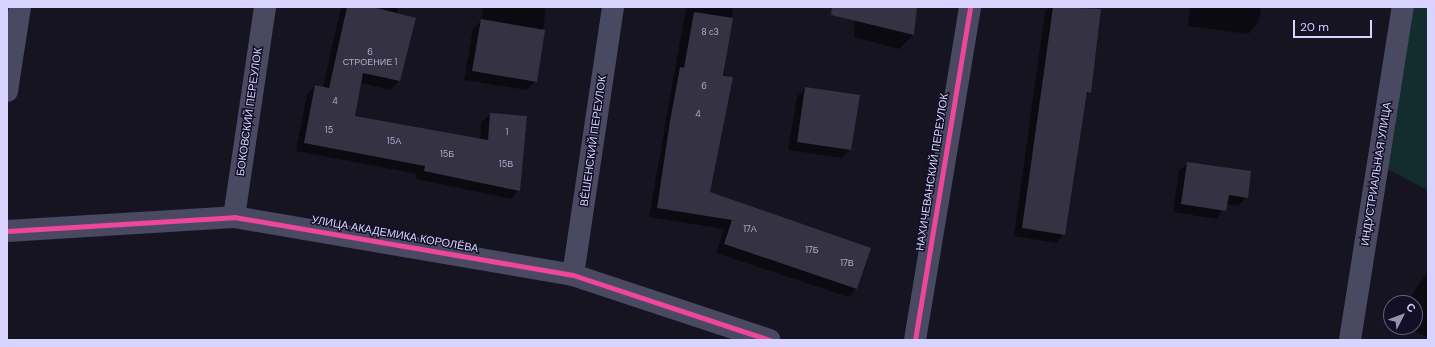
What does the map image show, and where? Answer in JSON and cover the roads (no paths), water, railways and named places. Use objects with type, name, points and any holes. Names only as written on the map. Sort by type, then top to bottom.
[{"type":"street","points":[[7,91],[20,7]]},
{"type":"street","name":"БОКОВСКИЙ ПЕРЕУЛОК","points":[[234,217],[265,7]]},
{"type":"street","name":"ВЁШЕНСКИЙ ПЕРЕУЛОК","points":[[573,275],[613,7]]},
{"type":"street","name":"НАХИЧЕВАНСКИЙ ПЕРЕУЛОК","points":[[915,340],[970,7]]},
{"type":"street","name":"ИНДУСТРИАЛЬНАЯ УЛИЦА","points":[[1350,340],[1403,7]]},
{"type":"street","name":"УЛИЦА АКАДЕМИКА КОРОЛЁВА","points":[[7,231],[234,217],[573,275],[770,340]]}]
